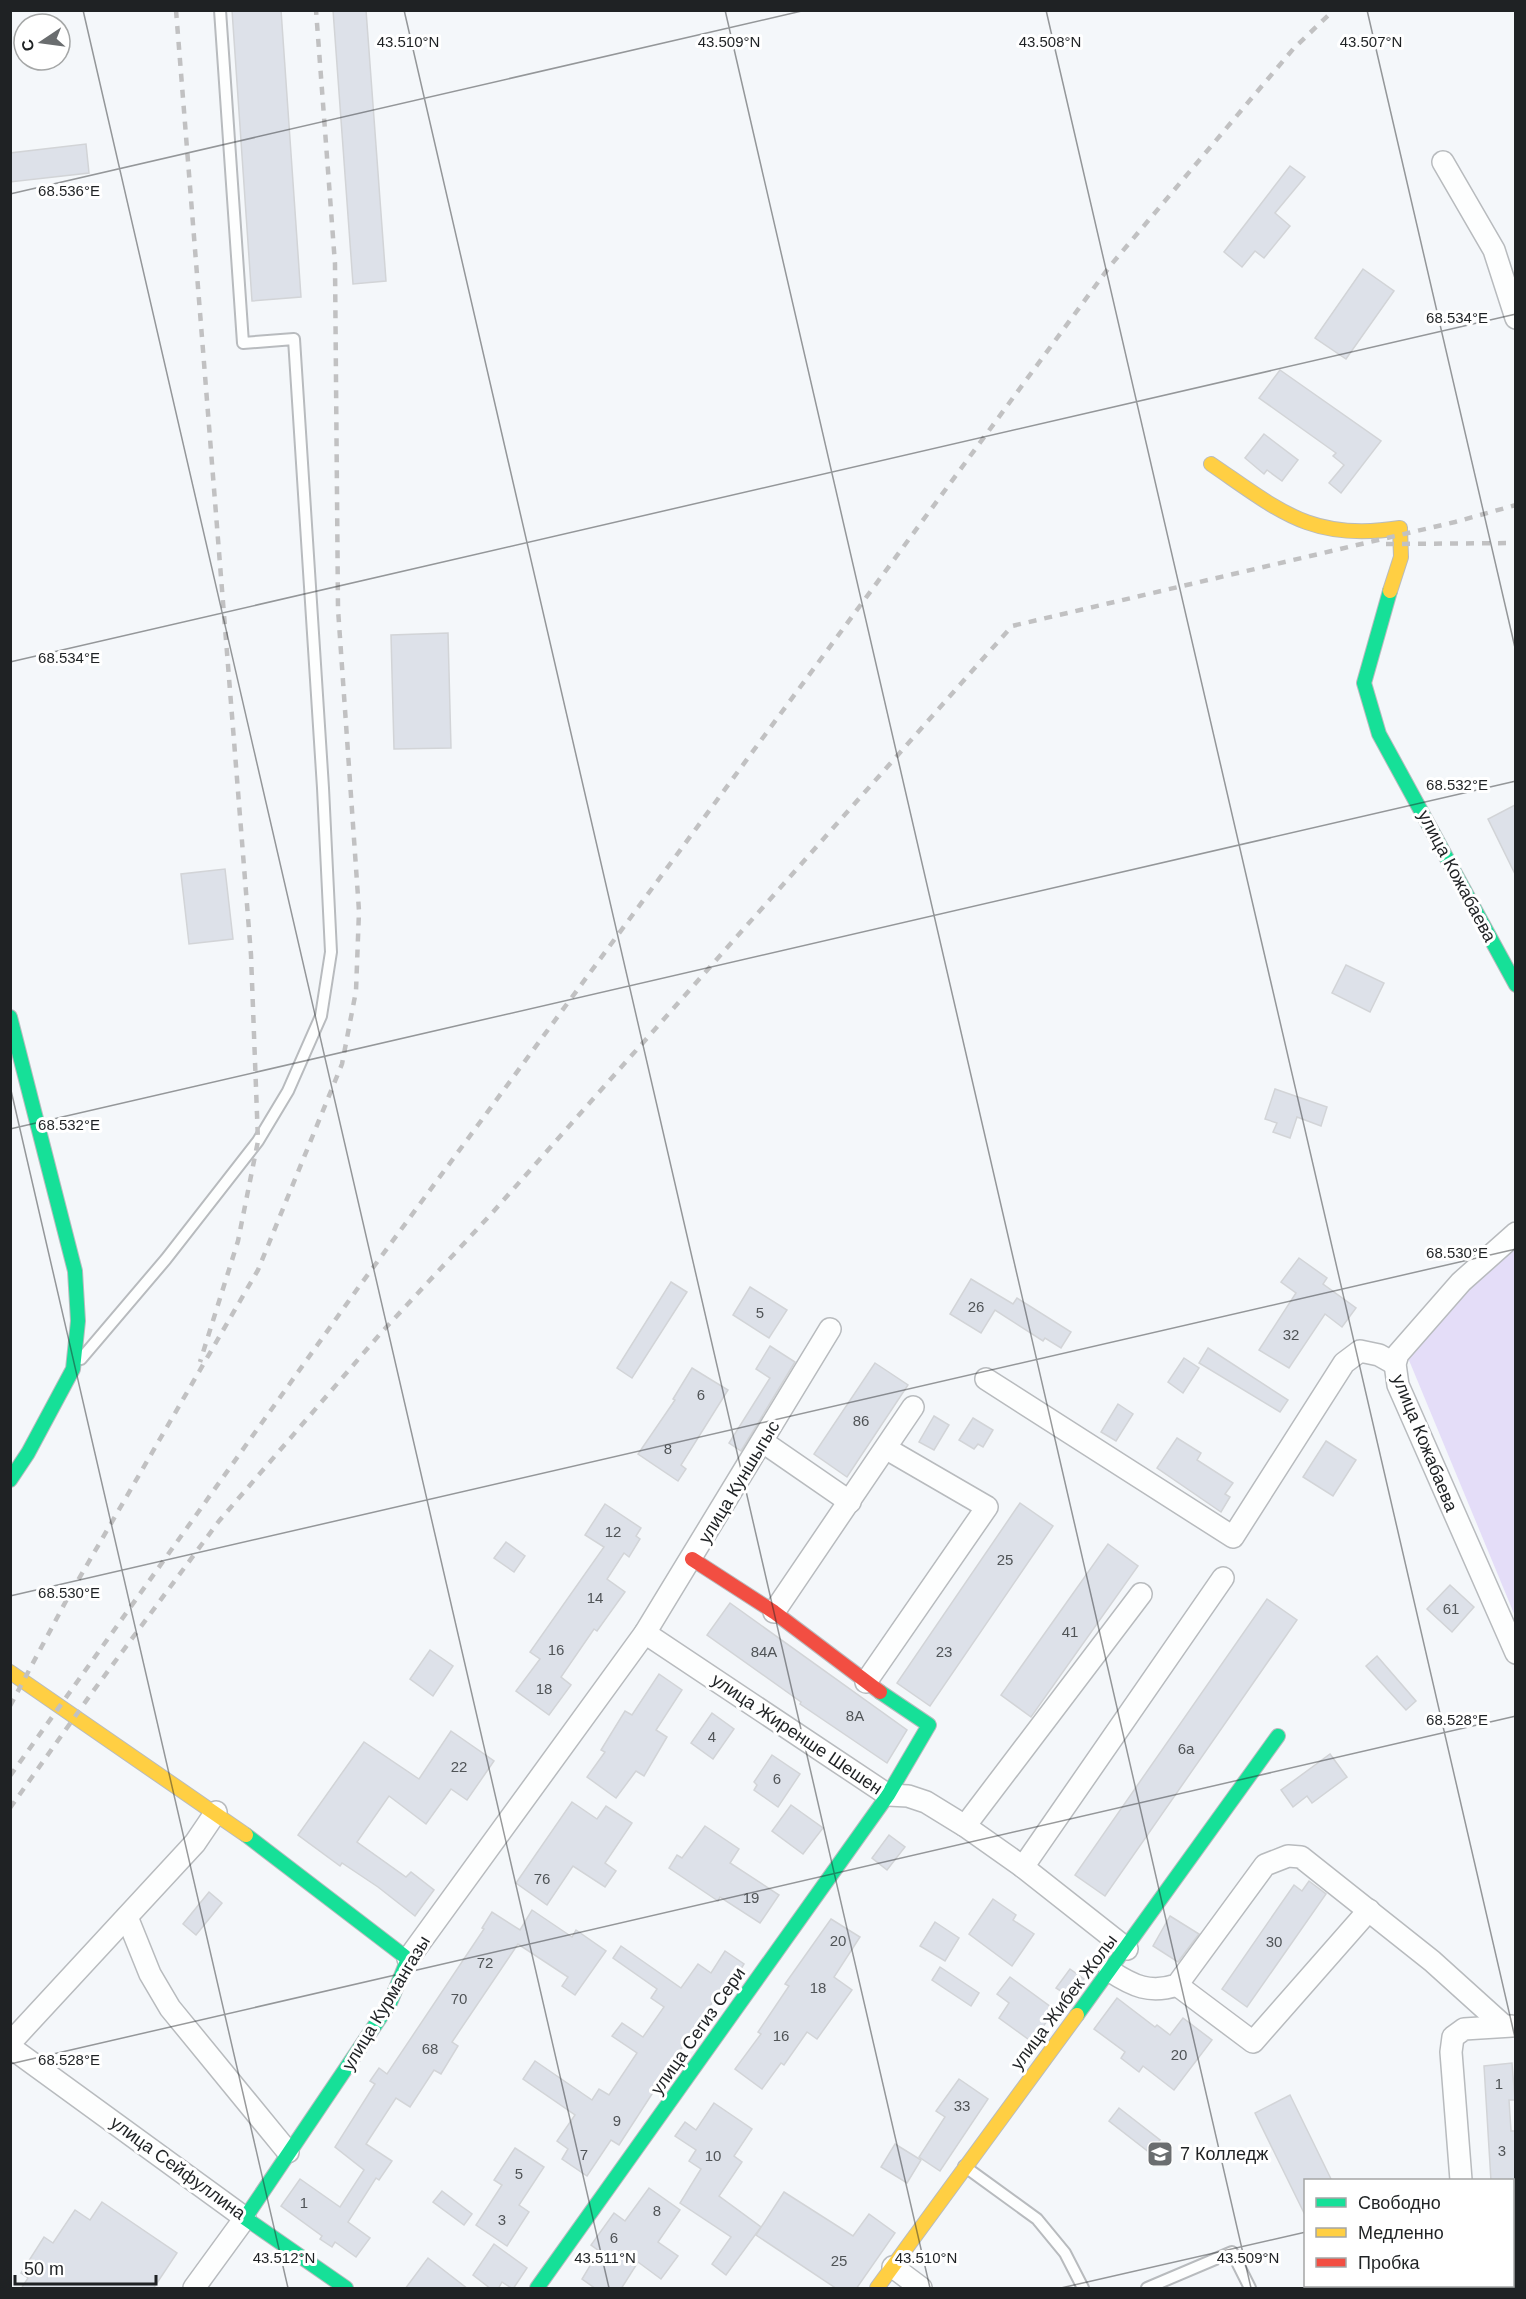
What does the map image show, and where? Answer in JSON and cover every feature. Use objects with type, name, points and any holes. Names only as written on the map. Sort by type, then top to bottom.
[{"type":"street","points":[[1443,162],[1494,250],[1515,318]]},
{"type":"street","name":"улица Кожабаева","points":[[1211,464],[1305,524],[1341,534],[1376,533],[1400,528],[1401,557],[1381,616],[1364,683],[1369,707],[1379,734],[1515,985]]},
{"type":"street","points":[[10,1017],[75,1271],[78,1321],[72,1369],[28,1453],[10,1480]]},
{"type":"street","name":"улица Кожабаева","points":[[1515,1233],[1454,1290],[1410,1338],[1398,1354],[1395,1364],[1398,1385],[1515,1653]]},
{"type":"street","name":"улица Куншыгыс","points":[[645,1633],[830,1329]]},
{"type":"street","points":[[986,1379],[1233,1537],[1350,1356],[1360,1351],[1379,1355],[1395,1364]]},
{"type":"street","points":[[774,1612],[887,1449],[913,1407]]},
{"type":"street","points":[[763,1442],[850,1502]]},
{"type":"street","points":[[692,1559],[774,1612],[866,1682],[987,1507],[887,1449]]},
{"type":"street","points":[[1023,1867],[1223,1578]]},
{"type":"street","points":[[965,1826],[1141,1594]]},
{"type":"street","name":"улица Жиренше Шешен","points":[[645,1633],[888,1795],[908,1796],[926,1802],[965,1826],[1023,1867],[1127,1949]]},
{"type":"street","name":"улица Курмангазы","points":[[194,2289],[245,2218],[390,2003],[408,1959],[645,1633]]},
{"type":"street","points":[[10,1672],[216,1812],[408,1959]]},
{"type":"street","name":"улица Сегиз Сери","points":[[537,2289],[888,1795],[929,1725],[866,1682]]},
{"type":"street","name":"улица Жибек Жолы","points":[[877,2289],[964,2166],[1127,1949],[1278,1736]]},
{"type":"street","points":[[10,2045],[195,1843],[216,1812]]},
{"type":"street","points":[[1110,1971],[1132,1986],[1165,1989],[1177,1985],[1265,1865],[1278,1858],[1301,1857],[1510,2026]]},
{"type":"street","points":[[1177,1985],[1253,2042],[1369,1910]]},
{"type":"street","points":[[127,1917],[150,1974],[170,2008],[288,2152]]},
{"type":"street","points":[[1461,2179],[1451,2052],[1453,2037],[1464,2028],[1510,2026]]},
{"type":"street","name":"улица Сейфуллина","points":[[10,2045],[245,2218],[346,2289]]},
{"type":"street","points":[[893,2267],[921,2289]]},
{"type":"lane","points":[[72,1369],[166,1259],[258,1141],[305,1058],[321,1016],[331,952],[294,339],[243,343],[220,10]]},
{"type":"lane","points":[[964,2166],[1037,2219],[1065,2253],[1083,2289]]},
{"type":"lane","points":[[1147,2289],[1232,2252],[1250,2289]]},
{"type":"shaded area","points":[[1515,1240],[1515,1616],[1406,1353]]},
{"type":"building","points":[[232,10],[281,10],[301,297],[252,301]]},
{"type":"building","points":[[333,10],[366,10],[386,281],[353,284]]},
{"type":"building","points":[[86,144],[89,173],[10,182],[10,153]]},
{"type":"building","points":[[1290,166],[1305,177],[1275,213],[1290,226],[1264,258],[1255,251],[1242,267],[1224,252]]},
{"type":"building","points":[[1363,269],[1394,291],[1346,359],[1315,338]]},
{"type":"building","points":[[1280,370],[1381,441],[1341,493],[1329,483],[1344,465],[1333,456],[1336,453],[1259,398]]},
{"type":"building","points":[[1264,434],[1298,460],[1282,481],[1267,470],[1264,474],[1245,458]]},
{"type":"building","points":[[448,633],[451,748],[394,749],[391,635]]},
{"type":"building","points":[[1515,805],[1515,874],[1488,819]]},
{"type":"building","points":[[225,869],[233,939],[189,944],[181,874]]},
{"type":"building","points":[[1346,965],[1384,983],[1370,1012],[1332,993]]},
{"type":"building","points":[[1275,1089],[1327,1107],[1321,1126],[1297,1117],[1290,1138],[1273,1132],[1277,1123],[1265,1119]]},
{"type":"building","points":[[1299,1258],[1327,1278],[1323,1284],[1356,1308],[1342,1327],[1325,1314],[1289,1368],[1259,1350],[1296,1293],[1281,1282]]},
{"type":"building","points":[[971,1279],[1013,1304],[1017,1298],[1071,1332],[1061,1348],[1045,1338],[1043,1341],[995,1310],[981,1333],[950,1314]]},
{"type":"building","points":[[671,1282],[687,1292],[632,1378],[617,1368]]},
{"type":"building","points":[[750,1287],[787,1310],[769,1338],[733,1315]]},
{"type":"building","points":[[770,1346],[795,1362],[741,1451],[729,1443],[770,1378],[756,1369]]},
{"type":"building","points":[[1208,1348],[1288,1400],[1280,1412],[1199,1363]]},
{"type":"building","points":[[1184,1358],[1199,1368],[1183,1393],[1168,1382]]},
{"type":"building","points":[[875,1363],[908,1385],[847,1477],[814,1454]]},
{"type":"building","points":[[692,1368],[728,1390],[681,1465],[686,1469],[678,1481],[638,1454],[675,1400],[673,1399]]},
{"type":"building","points":[[1118,1404],[1133,1414],[1116,1441],[1101,1432]]},
{"type":"building","points":[[934,1416],[949,1425],[934,1450],[919,1442]]},
{"type":"building","points":[[973,1418],[993,1430],[983,1447],[978,1444],[974,1449],[959,1440]]},
{"type":"building","points":[[1177,1438],[1201,1453],[1197,1460],[1233,1483],[1225,1494],[1230,1497],[1221,1512],[1157,1468]]},
{"type":"building","points":[[1326,1441],[1356,1460],[1333,1496],[1303,1477]]},
{"type":"building","points":[[1020,1503],[1053,1526],[930,1706],[897,1683]]},
{"type":"building","points":[[605,1504],[641,1528],[636,1536],[640,1539],[629,1557],[624,1553],[607,1579],[625,1592],[597,1631],[594,1629],[561,1677],[571,1685],[549,1715],[516,1691],[540,1659],[530,1652],[604,1547],[585,1535]]},
{"type":"building","points":[[506,1542],[525,1556],[514,1572],[494,1558]]},
{"type":"building","points":[[1108,1544],[1138,1566],[1031,1717],[1001,1695]]},
{"type":"building","points":[[1450,1585],[1474,1607],[1452,1632],[1427,1609]]},
{"type":"building","points":[[1267,1599],[1297,1620],[1105,1896],[1075,1875]]},
{"type":"building","points":[[730,1603],[907,1730],[887,1763],[800,1704],[801,1702],[707,1635]]},
{"type":"building","points":[[430,1650],[453,1666],[433,1696],[410,1679]]},
{"type":"building","points":[[1377,1656],[1416,1701],[1406,1710],[1366,1666]]},
{"type":"building","points":[[659,1674],[682,1690],[656,1730],[667,1737],[644,1776],[636,1771],[616,1798],[587,1777],[605,1752],[601,1750],[625,1711],[632,1715]]},
{"type":"building","points":[[712,1713],[734,1729],[713,1759],[691,1743]]},
{"type":"building","points":[[451,1731],[494,1761],[467,1800],[451,1789],[426,1824],[389,1796],[357,1842],[406,1877],[411,1872],[434,1890],[415,1916],[378,1887],[342,1863],[340,1866],[298,1835],[364,1742],[419,1779]]},
{"type":"building","points":[[1330,1754],[1347,1777],[1312,1803],[1307,1796],[1293,1807],[1281,1790]]},
{"type":"building","points":[[772,1755],[800,1774],[778,1807],[754,1790],[757,1785],[754,1782]]},
{"type":"building","points":[[572,1802],[597,1819],[606,1806],[632,1823],[605,1863],[616,1871],[605,1887],[573,1866],[547,1905],[516,1883]]},
{"type":"building","points":[[791,1805],[823,1828],[803,1854],[772,1831]]},
{"type":"building","points":[[705,1826],[739,1849],[730,1863],[779,1895],[760,1923],[720,1897],[718,1901],[669,1868],[677,1855],[682,1858]]},
{"type":"building","points":[[889,1835],[905,1847],[887,1870],[872,1858]]},
{"type":"building","points":[[1309,1881],[1326,1894],[1247,2007],[1222,1989],[1294,1885],[1302,1891]]},
{"type":"building","points":[[209,1892],[222,1903],[196,1935],[183,1924]]},
{"type":"building","points":[[993,1899],[1016,1915],[1013,1920],[1034,1934],[1012,1966],[969,1934]]},
{"type":"building","points":[[532,1910],[572,1937],[576,1930],[606,1951],[575,1995],[562,1986],[568,1977],[518,1944],[452,2042],[458,2046],[441,2074],[434,2070],[410,2107],[396,2098],[366,2144],[392,2161],[379,2180],[376,2178],[348,2222],[370,2238],[356,2257],[335,2242],[332,2247],[320,2239],[322,2236],[281,2206],[300,2179],[340,2207],[364,2170],[335,2147],[375,2084],[370,2081],[379,2068],[387,2074],[484,1929],[482,1928],[492,1912],[520,1930]]},
{"type":"building","points":[[1170,1916],[1199,1934],[1178,1962],[1153,1946]]},
{"type":"building","points":[[831,1919],[860,1937],[834,1977],[852,1990],[817,2039],[807,2032],[784,2065],[781,2063],[762,2089],[735,2069],[761,2034],[758,2032],[789,1986],[785,1984]]},
{"type":"building","points":[[935,1922],[959,1938],[945,1961],[920,1946]]},
{"type":"building","points":[[621,1946],[681,1988],[698,1964],[711,1973],[725,1951],[744,1964],[736,1977],[732,1974],[696,2026],[619,2145],[611,2140],[587,2176],[562,2159],[568,2149],[557,2141],[575,2115],[523,2079],[535,2061],[592,2100],[599,2089],[609,2095],[637,2053],[612,2036],[622,2023],[643,2037],[664,2007],[651,1998],[657,1989],[613,1958]]},
{"type":"building","points":[[940,1967],[979,1993],[971,2006],[932,1980]]},
{"type":"building","points":[[1070,1969],[1084,1979],[1070,1997],[1056,1988]]},
{"type":"building","points":[[1010,1977],[1055,2010],[1032,2042],[999,2018],[1009,2003],[997,1994]]},
{"type":"building","points":[[1117,1998],[1155,2027],[1157,2025],[1170,2035],[1183,2018],[1212,2040],[1174,2090],[1143,2066],[1139,2072],[1121,2058],[1125,2052],[1094,2029]]},
{"type":"building","points":[[1512,2063],[1515,2100],[1509,2100],[1511,2131],[1515,2131],[1515,2181],[1514,2179],[1491,2179],[1484,2066]]},
{"type":"building","points":[[959,2079],[988,2099],[940,2171],[919,2157],[945,2117],[936,2111]]},
{"type":"building","points":[[1290,2095],[1331,2179],[1304,2179],[1304,2213],[1255,2113]]},
{"type":"building","points":[[714,2103],[752,2129],[734,2156],[742,2162],[719,2196],[761,2227],[726,2275],[712,2264],[731,2237],[680,2203],[701,2169],[689,2161],[696,2150],[675,2136],[685,2122],[696,2130]]},
{"type":"building","points":[[1119,2108],[1160,2140],[1150,2153],[1109,2121]]},
{"type":"building","points":[[895,2144],[921,2160],[907,2183],[881,2167]]},
{"type":"building","points":[[515,2148],[544,2167],[519,2205],[529,2212],[507,2246],[476,2225],[502,2185],[494,2180]]},
{"type":"building","points":[[649,2188],[680,2210],[658,2242],[678,2256],[661,2279],[638,2262],[621,2289],[596,2289],[582,2279],[599,2251],[591,2245],[614,2213],[625,2221]]},
{"type":"building","points":[[442,2191],[472,2214],[464,2225],[433,2202]]},
{"type":"building","points":[[784,2192],[853,2236],[869,2214],[895,2233],[856,2289],[837,2289],[756,2235]]},
{"type":"building","points":[[102,2202],[177,2253],[153,2289],[21,2289],[28,2278],[21,2273],[44,2237],[53,2243],[75,2210],[90,2220]]},
{"type":"building","points":[[494,2244],[527,2268],[513,2289],[502,2282],[498,2289],[491,2289],[473,2275]]},
{"type":"building","points":[[428,2258],[468,2289],[405,2289]]},
{"type":"railway","points":[[176,10],[251,955],[258,1141],[238,1241],[200,1362]]},
{"type":"railway","points":[[10,1706],[66,1601],[258,1270],[342,1064],[356,991],[359,911],[338,609],[335,264],[316,10]]},
{"type":"railway","points":[[10,1776],[358,1288],[1110,266],[1294,48],[1334,10]]},
{"type":"railway","points":[[10,1808],[219,1521],[380,1334],[493,1212],[1012,626],[1455,522],[1516,505]]},
{"type":"railway","points":[[1386,544],[1516,543]]},
{"type":"traffic: fast","points":[[1390,591],[1364,683],[1379,734],[1516,985]]},
{"type":"traffic: fast","points":[[10,1017],[75,1271],[78,1321],[73,1369],[28,1453],[10,1480]]},
{"type":"traffic: fast","points":[[537,2288],[888,1795],[929,1725],[880,1692]]},
{"type":"traffic: fast","points":[[1077,2015],[1278,1736]]},
{"type":"traffic: fast","points":[[246,1835],[408,1959],[390,2003],[245,2218],[346,2288]]},
{"type":"traffic: slow","points":[[1211,464],[1257,496],[1298,519],[1343,531],[1400,528],[1401,557],[1390,591]]},
{"type":"traffic: slow","points":[[10,1672],[246,1835]]},
{"type":"traffic: slow","points":[[877,2288],[1077,2015]]},
{"type":"traffic: jam","points":[[692,1559],[774,1612],[880,1692]]},
{"type":"place","name":"7 Колледж","points":[[1160,2154]]}]
